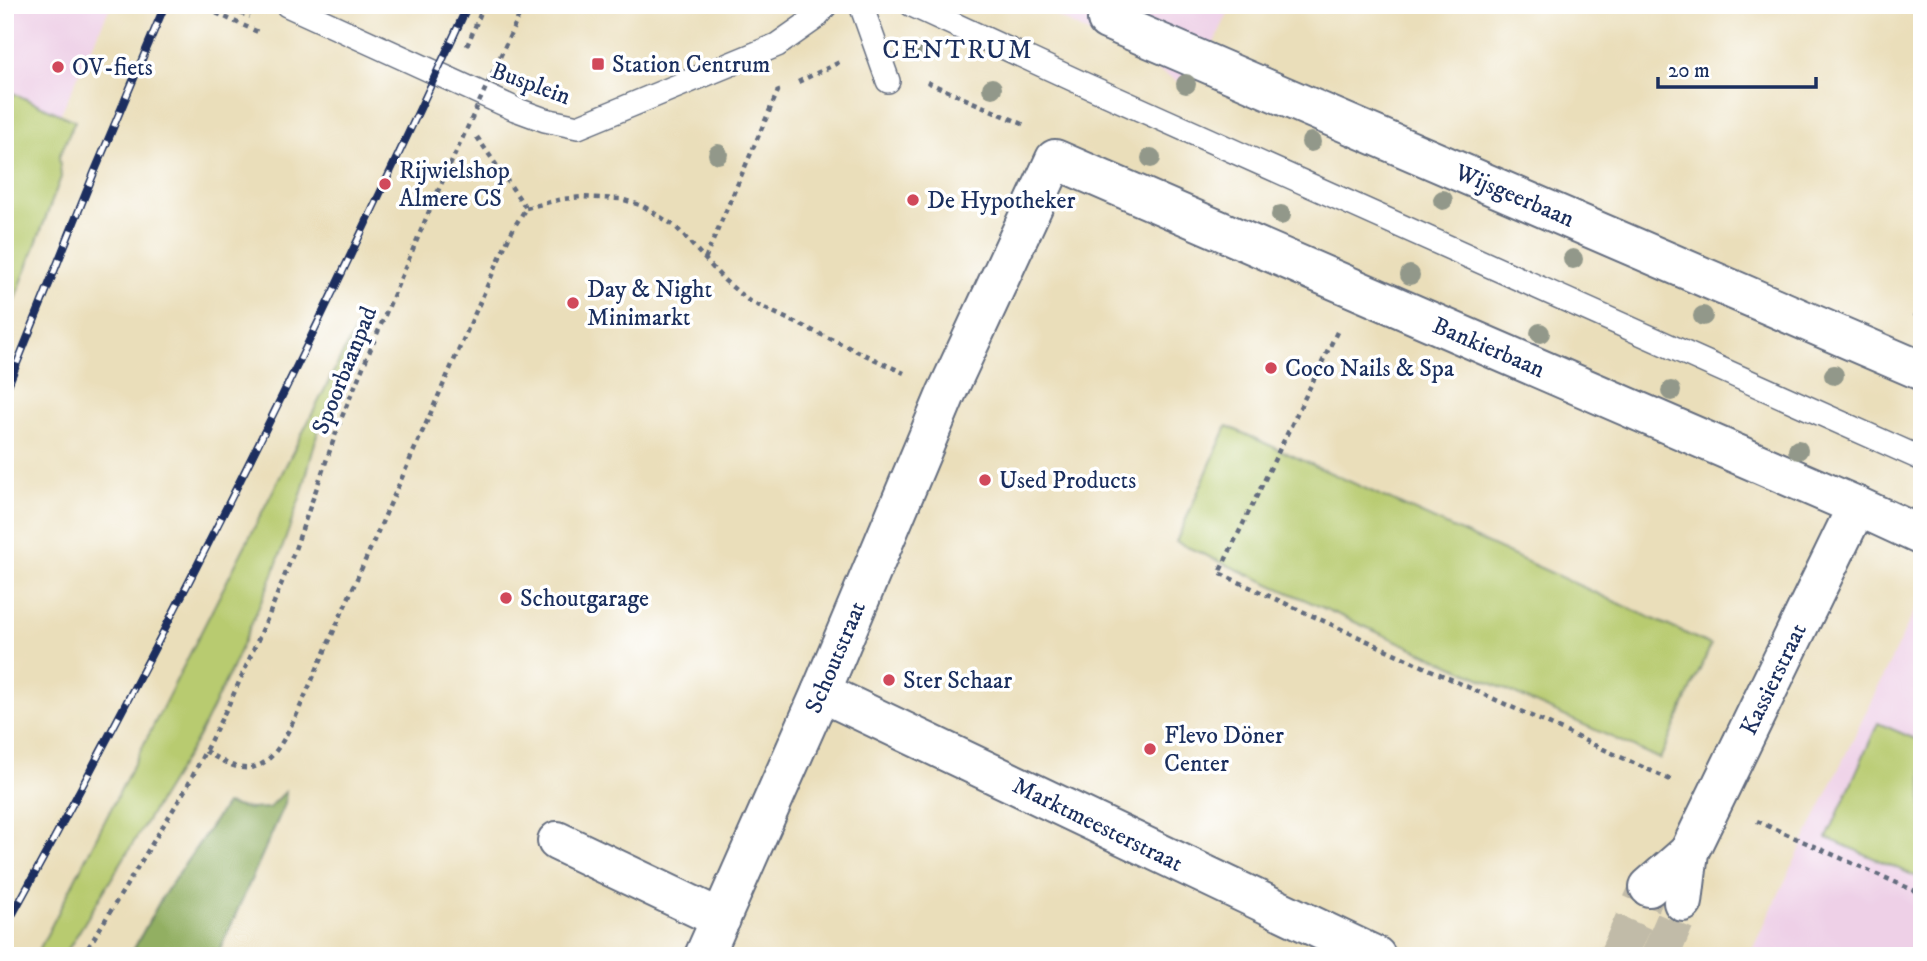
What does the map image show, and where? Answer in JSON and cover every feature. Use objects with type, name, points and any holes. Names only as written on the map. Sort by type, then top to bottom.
[{"type":"street","name":"Wijsgeerbaan","points":[[1111,13],[1922,371]]},
{"type":"street","name":"Bankierbaan","points":[[1055,159],[1922,536]]},
{"type":"street","name":"Schoutstraat","points":[[704,956],[821,692],[946,394],[1055,159]]},
{"type":"street","name":"Kassierstraat","points":[[1683,902],[1689,852],[1857,506]]},
{"type":"street","name":"Marktmeesterstraat","points":[[821,692],[1364,953]]},
{"type":"street","points":[[557,841],[721,919]]},
{"type":"street","name":"Kassierstraat","points":[[1648,887],[1689,852]]},
{"type":"lane","name":"Busplein","points":[[287,5],[515,109],[578,128],[777,45],[814,19],[826,5]]},
{"type":"lane","points":[[861,5],[888,81]]},
{"type":"lane","points":[[912,5],[1922,459]]},
{"type":"path","name":"Spoorbaanpad","points":[[83,956],[187,787],[231,700],[294,552],[341,419],[433,202],[524,5]]},
{"type":"path","points":[[705,259],[778,91],[760,51]]},
{"type":"path","points":[[205,751],[246,769],[264,764],[276,753],[296,716],[508,239],[526,208],[581,197],[621,199],[643,206],[675,226],[724,280],[749,301],[946,394]]},
{"type":"path","points":[[1358,290],[1219,573],[1713,801],[1922,894]]},
{"type":"shaded area","points":[[5,5],[111,5],[5,234]]},
{"type":"shaded area","points":[[1036,5],[1232,5],[1192,89]]},
{"type":"shaded area","points":[[1922,595],[1922,956],[1749,956]]},
{"type":"green space","points":[[6,90],[75,121],[59,157],[61,177],[5,326]]},
{"type":"green space","points":[[367,316],[318,431],[302,492],[272,577],[198,737],[64,956],[36,956],[361,318]]},
{"type":"green space","points":[[1227,426],[1711,645],[1660,759],[1176,542]]},
{"type":"green space","points":[[1878,723],[1922,742],[1922,879],[1827,838]]},
{"type":"green space","points":[[286,791],[285,804],[217,956],[130,956],[161,899],[226,804],[250,809],[269,808]]},
{"type":"tunnel","points":[[1618,956],[1649,887]]},
{"type":"tunnel","points":[[1660,956],[1683,902]]},
{"type":"railway","points":[[5,393],[165,5]]},
{"type":"railway","points":[[5,928],[128,700],[245,471],[468,5]]},
{"type":"place","name":"Station Centrum","points":[[598,64]]},
{"type":"place","name":"OV-fiets","points":[[58,67]]},
{"type":"place","name":"Rijwielshop Almere CS","points":[[385,184]]},
{"type":"place","name":"De Hypotheker","points":[[913,200]]},
{"type":"place","name":"Day & Night Minimarkt","points":[[573,303]]},
{"type":"place","name":"Coco Nails & Spa","points":[[1271,368]]},
{"type":"place","name":"Used Products","points":[[985,480]]},
{"type":"place","name":"Schoutgarage","points":[[506,598]]},
{"type":"place","name":"Ster Schaar","points":[[889,680]]},
{"type":"place","name":"Flevo Döner Center","points":[[1150,749]]},
{"type":"district","name":"CENTRUM","points":[[958,49]]}]
